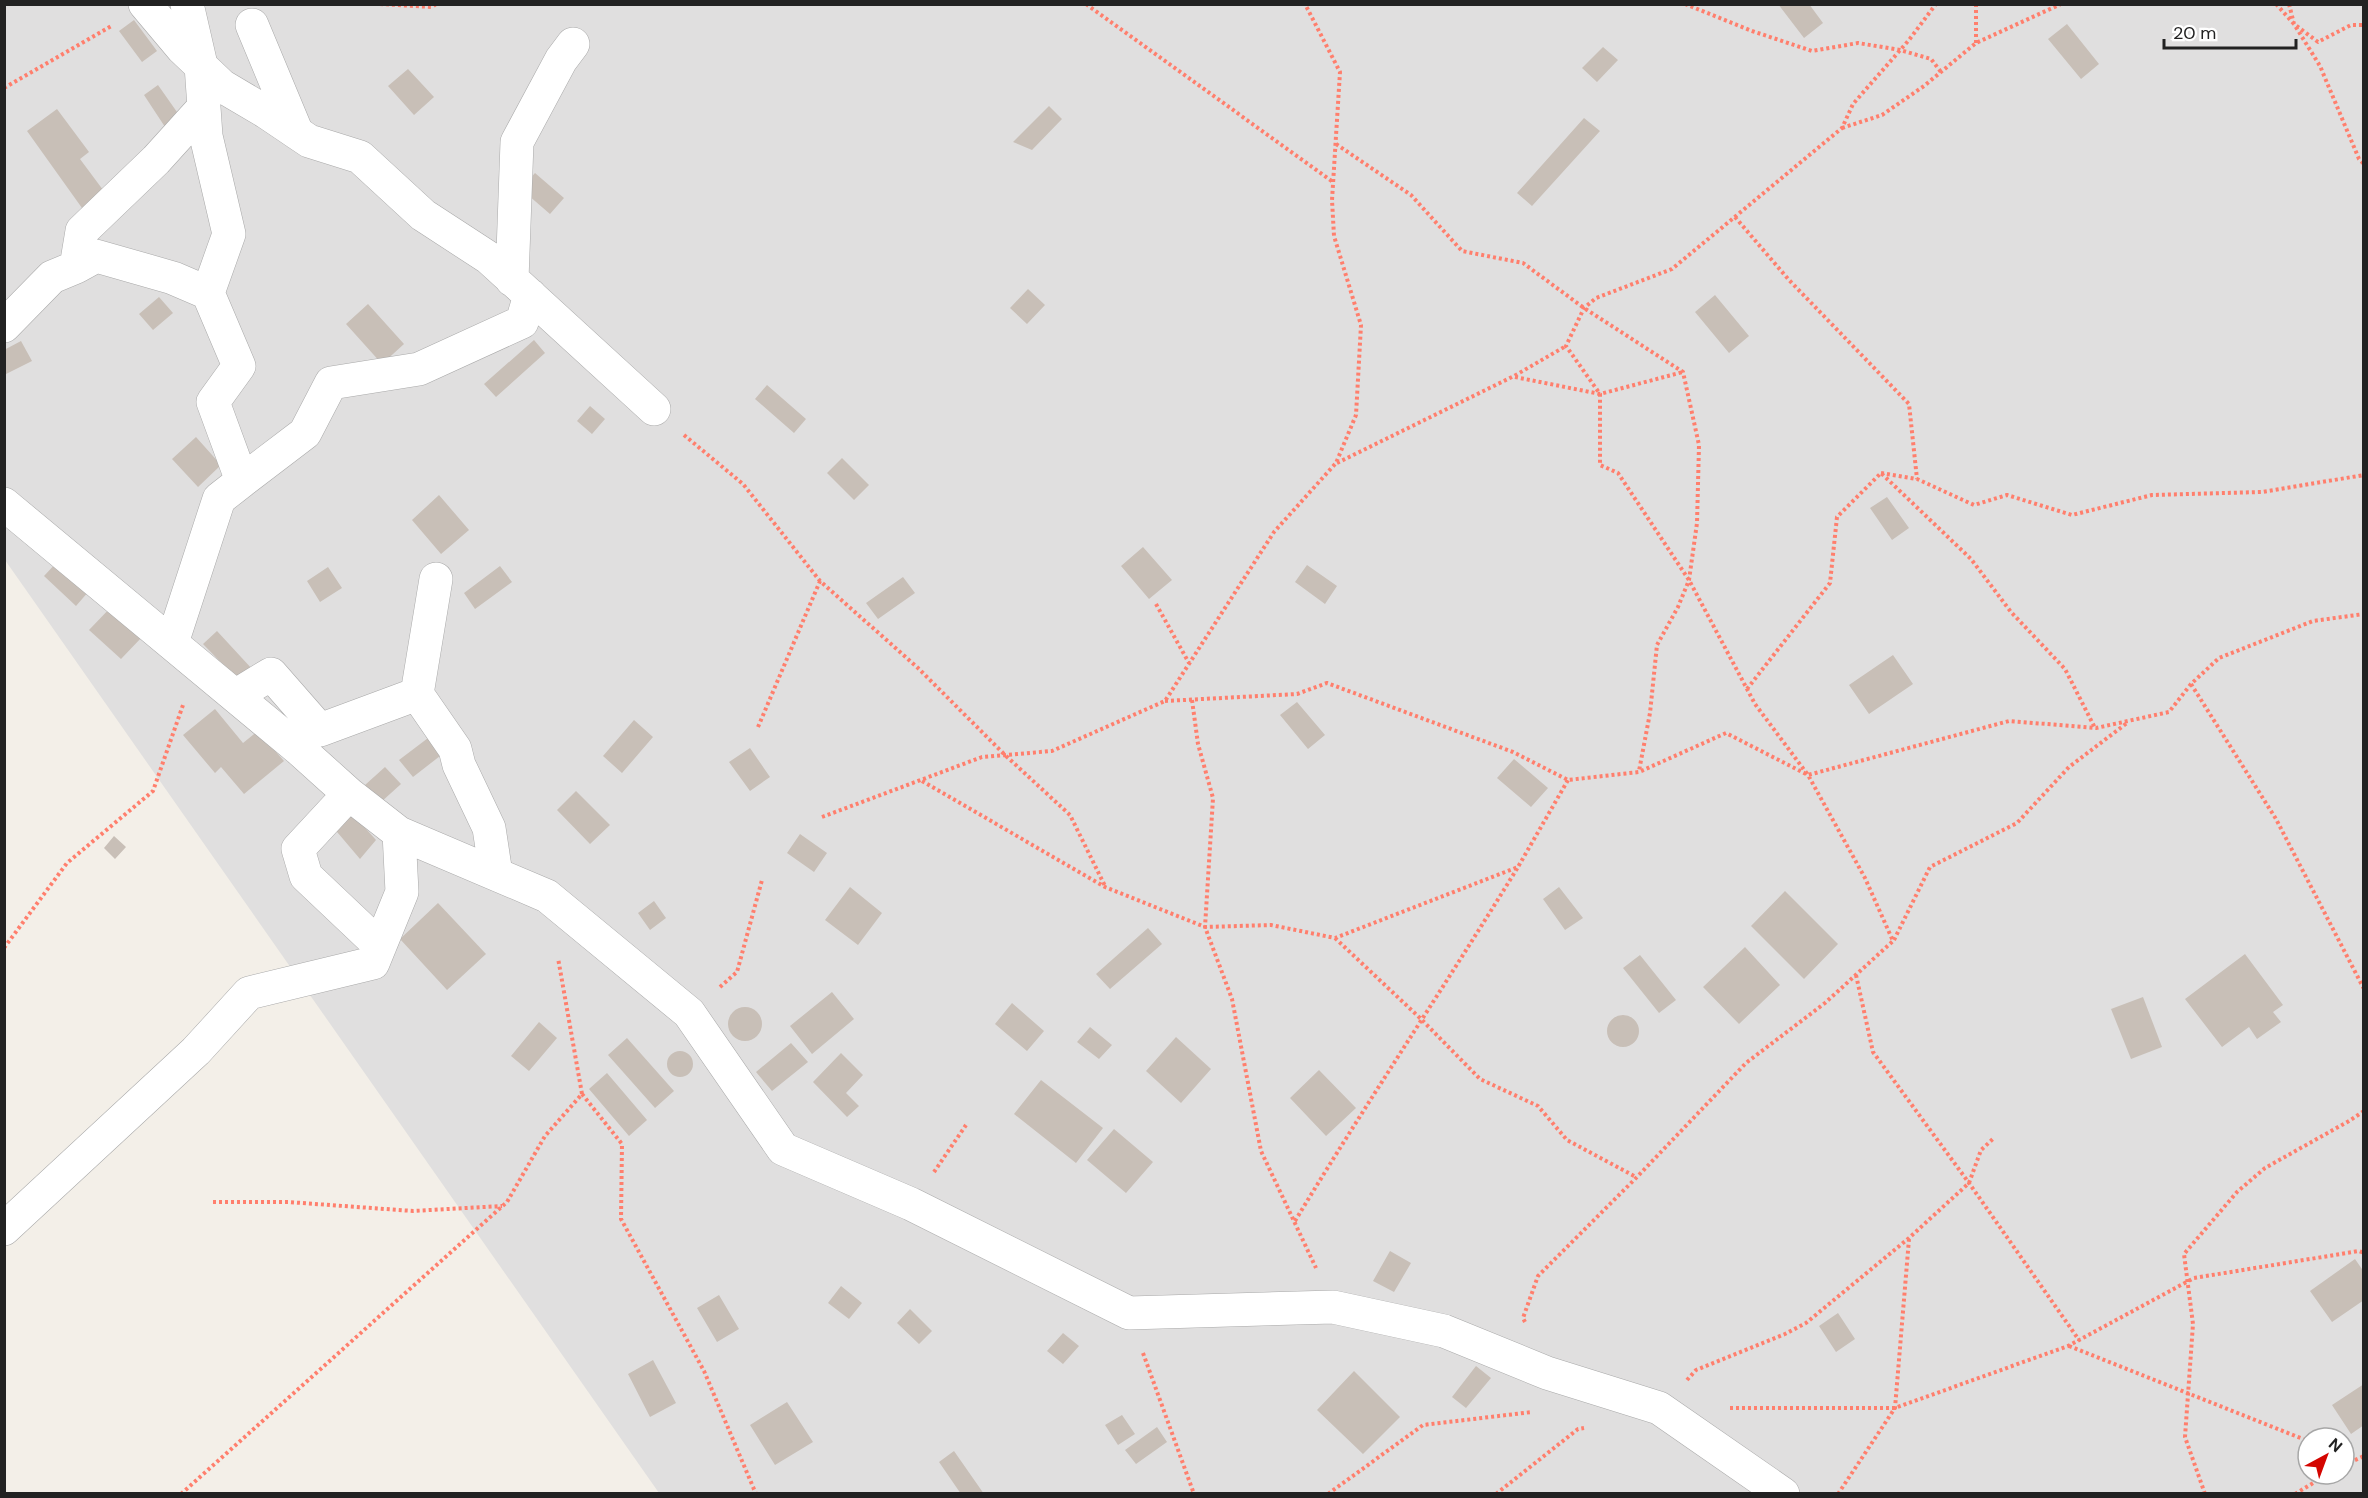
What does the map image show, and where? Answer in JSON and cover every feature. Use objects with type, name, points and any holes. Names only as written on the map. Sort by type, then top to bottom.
[{"type":"street","points":[[187,4],[201,66],[206,136],[229,234],[208,293],[239,366],[213,402],[242,481]]},
{"type":"street","points":[[146,5],[182,48],[222,86],[309,141],[360,157],[423,215],[489,258],[654,409]]},
{"type":"street","points":[[252,25],[297,133]]},
{"type":"street","points":[[172,643],[219,499],[305,433],[332,382],[419,369],[522,322],[517,142],[561,60],[573,44]]},
{"type":"street","points":[[76,267],[82,231],[156,160],[204,107]]},
{"type":"street","points":[[4,326],[52,277],[96,256],[173,278],[208,293]]},
{"type":"street","points":[[4,504],[349,794],[399,833],[547,896],[690,1013],[783,1149],[911,1204],[1129,1313],[1334,1307],[1444,1331],[1547,1373],[1659,1408],[1783,1494]]},
{"type":"street","points":[[436,579],[417,694],[455,749],[459,765],[489,828],[496,873]]},
{"type":"street","points":[[235,696],[271,674],[321,730],[417,694]]},
{"type":"street","points":[[349,794],[298,849],[306,876],[380,946]]},
{"type":"street","points":[[4,1229],[196,1051],[249,993],[374,963],[402,892],[399,833]]},
{"type":"path","points":[[380,4],[432,7],[436,4]]},
{"type":"path","points":[[1086,4],[1333,182]]},
{"type":"path","points":[[1165,701],[1274,532],[1336,463],[1356,415],[1361,326],[1334,236],[1333,182],[1341,72],[1305,4]]},
{"type":"path","points":[[1685,4],[1752,31],[1812,51],[1858,43],[1900,50],[1931,59],[1941,72]]},
{"type":"path","points":[[1842,128],[1853,104],[1936,4]]},
{"type":"path","points":[[1976,4],[1976,43]]},
{"type":"path","points":[[1336,463],[1514,376],[1566,346],[1584,308],[1596,298],[1672,269],[1842,128],[1882,115],[1976,43],[2061,4]]},
{"type":"path","points":[[2276,4],[2294,24],[2320,66],[2359,159],[2364,164]]},
{"type":"path","points":[[2289,4],[2294,24],[2318,42],[2351,25],[2364,24]]},
{"type":"path","points":[[4,88],[146,5]]},
{"type":"path","points":[[1335,144],[1411,195],[1462,251],[1522,263],[1584,308],[1683,372],[1699,445],[1697,523],[1689,580],[1658,645],[1650,713],[1639,772]]},
{"type":"path","points":[[1735,217],[1789,280],[1909,404],[1917,478]]},
{"type":"path","points":[[1566,346],[1600,394],[1600,465],[1618,473],[1689,580],[1755,704],[1808,775],[1865,878],[1893,941]]},
{"type":"path","points":[[1514,376],[1600,394],[1683,372]]},
{"type":"path","points":[[654,409],[742,484],[820,581],[918,668],[1005,755],[1071,815],[1105,887]]},
{"type":"path","points":[[1881,473],[1917,478],[1974,504],[2007,495],[2072,515],[2152,495],[2262,492],[2364,475]]},
{"type":"path","points":[[1747,689],[1830,583],[1837,517],[1881,473]]},
{"type":"path","points":[[1881,473],[1971,559],[2011,612],[2064,669],[2096,728]]},
{"type":"path","points":[[758,727],[820,581]]},
{"type":"path","points":[[1156,604],[1189,663]]},
{"type":"path","points":[[822,817],[982,757],[1052,751],[1165,701],[1297,694],[1327,683],[1513,752],[1568,780],[1639,772],[1726,733],[1808,775],[2009,720],[2096,728],[2169,712],[2191,684],[2219,658],[2313,621],[2364,614]]},
{"type":"path","points":[[4,948],[67,863],[153,790],[197,665]]},
{"type":"path","points":[[2191,684],[2276,819],[2364,989]]},
{"type":"path","points":[[1192,700],[1198,744],[1213,798],[1205,927],[1232,999],[1261,1151],[1334,1307]]},
{"type":"path","points":[[1547,1373],[1523,1318],[1538,1276],[1746,1063],[1825,1003],[1893,941],[1930,867],[2017,823],[2069,767],[2128,721]]},
{"type":"path","points":[[921,780],[1105,887],[1205,927],[1271,926],[1335,938],[1518,867]]},
{"type":"path","points":[[1295,1222],[1365,1106],[1460,963],[1568,780]]},
{"type":"path","points":[[690,1013],[737,972],[762,880]]},
{"type":"path","points":[[1335,938],[1421,1019],[1480,1079],[1538,1106],[1567,1140],[1637,1177]]},
{"type":"path","points":[[558,954],[582,1094],[621,1144],[621,1219],[704,1371],[756,1494]]},
{"type":"path","points":[[1856,975],[1873,1052],[1970,1183],[2079,1340]]},
{"type":"path","points":[[181,1494],[507,1202],[545,1136],[582,1094]]},
{"type":"path","points":[[2205,1494],[2185,1437],[2193,1324],[2184,1254],[2237,1192],[2265,1168],[2364,1111]]},
{"type":"path","points":[[911,1204],[966,1125]]},
{"type":"path","points":[[1659,1408],[1696,1370],[1785,1334],[1806,1323],[1909,1238],[1970,1183],[1981,1150],[1994,1138]]},
{"type":"path","points":[[213,1202],[288,1202],[412,1211],[502,1206]]},
{"type":"path","points":[[1838,1494],[1895,1408],[1909,1238]]},
{"type":"path","points":[[1718,1408],[1895,1408],[2068,1346],[2194,1278],[2360,1251],[2364,1253]]},
{"type":"path","points":[[1129,1313],[1194,1494]]},
{"type":"path","points":[[2068,1346],[2296,1436]]},
{"type":"path","points":[[1328,1494],[1423,1425],[1540,1411]]},
{"type":"path","points":[[1496,1494],[1578,1429],[1589,1426]]},
{"type":"path","points":[[2295,1494],[2308,1486]]},
{"type":"shaded area","points":[[4,5],[2363,5],[2363,1493],[659,1493],[5,560]]},
{"type":"building","points":[[1778,4],[1809,4],[1823,23],[1804,38]]},
{"type":"building","points":[[134,20],[157,51],[142,62],[119,31]]},
{"type":"building","points":[[2067,24],[2099,64],[2081,79],[2048,39]]},
{"type":"building","points":[[1603,47],[1618,60],[1597,82],[1582,68]]},
{"type":"building","points":[[408,69],[434,97],[414,115],[388,86]]},
{"type":"building","points":[[158,85],[184,122],[169,133],[144,95]]},
{"type":"building","points":[[1049,106],[1062,119],[1032,150],[1013,142]]},
{"type":"building","points":[[57,109],[89,152],[80,159],[109,198],[87,215],[27,131]]},
{"type":"building","points":[[1584,118],[1600,131],[1532,206],[1517,193]]},
{"type":"building","points":[[535,173],[564,198],[550,214],[521,189]]},
{"type":"building","points":[[1028,289],[1045,305],[1027,324],[1010,308]]},
{"type":"building","points":[[1715,295],[1749,336],[1729,353],[1695,312]]},
{"type":"building","points":[[159,297],[173,313],[153,330],[139,314]]},
{"type":"building","points":[[368,304],[404,344],[382,364],[346,324]]},
{"type":"building","points":[[534,340],[545,353],[496,397],[484,384]]},
{"type":"building","points":[[21,341],[32,361],[4,375],[4,350]]},
{"type":"building","points":[[767,385],[806,419],[794,433],[755,399]]},
{"type":"building","points":[[590,406],[605,419],[592,434],[577,421]]},
{"type":"building","points":[[196,437],[221,465],[198,487],[172,459]]},
{"type":"building","points":[[842,458],[869,485],[854,500],[827,473]]},
{"type":"building","points":[[439,495],[469,530],[441,554],[412,520]]},
{"type":"building","points":[[1887,497],[1909,528],[1892,540],[1870,508]]},
{"type":"building","points":[[1143,547],[1172,580],[1149,599],[1121,566]]},
{"type":"building","points":[[58,561],[89,591],[76,606],[44,576]]},
{"type":"building","points":[[1307,565],[1337,586],[1325,604],[1295,582]]},
{"type":"building","points":[[500,566],[512,582],[475,609],[464,593]]},
{"type":"building","points":[[328,567],[342,588],[320,602],[307,581]]},
{"type":"building","points":[[903,577],[915,593],[878,619],[866,603]]},
{"type":"building","points":[[112,606],[143,636],[121,659],[89,630]]},
{"type":"building","points":[[217,631],[253,670],[240,682],[203,644]]},
{"type":"building","points":[[1893,655],[1913,684],[1869,714],[1849,685]]},
{"type":"building","points":[[1297,702],[1325,735],[1308,749],[1280,715]]},
{"type":"building","points":[[215,709],[243,743],[258,731],[284,761],[244,794],[221,767],[215,773],[183,735]]},
{"type":"building","points":[[634,720],[653,737],[622,773],[603,756]]},
{"type":"building","points":[[436,732],[449,749],[413,777],[399,760]]},
{"type":"building","points":[[750,748],[770,777],[750,791],[729,762]]},
{"type":"building","points":[[1514,759],[1548,788],[1531,807],[1497,778]]},
{"type":"building","points":[[385,767],[401,784],[380,803],[365,785]]},
{"type":"building","points":[[576,791],[610,825],[590,844],[557,810]]},
{"type":"building","points":[[350,811],[376,840],[360,859],[332,826]]},
{"type":"building","points":[[800,834],[827,853],[814,872],[787,853]]},
{"type":"building","points":[[114,836],[126,847],[115,859],[104,848]]},
{"type":"building","points":[[850,887],[882,913],[858,945],[825,920]]},
{"type":"building","points":[[1559,887],[1583,918],[1565,930],[1543,899]]},
{"type":"building","points":[[1785,891],[1838,944],[1804,979],[1751,926]]},
{"type":"building","points":[[654,901],[666,918],[650,930],[638,913]]},
{"type":"building","points":[[438,903],[486,954],[447,990],[400,939]]},
{"type":"building","points":[[1148,928],[1162,944],[1110,989],[1096,974]]},
{"type":"building","points":[[1745,947],[1780,985],[1739,1024],[1703,987]]},
{"type":"building","points":[[2245,954],[2283,1005],[2273,1012],[2281,1022],[2257,1039],[2249,1027],[2222,1047],[2185,999]]},
{"type":"building","points":[[1640,955],[1676,1000],[1659,1013],[1623,968]]},
{"type":"building","points":[[832,992],[854,1019],[812,1054],[790,1026]]},
{"type":"building","points":[[2143,997],[2162,1047],[2131,1059],[2111,1009]]},
{"type":"building","points":[[1012,1003],[1044,1031],[1027,1051],[995,1024]]},
{"type":"building","points":[[745,1007],[757,1012],[762,1024],[757,1036],[745,1041],[733,1036],[728,1024],[733,1012]]},
{"type":"building","points":[[1623,1015],[1634,1020],[1639,1031],[1634,1042],[1623,1047],[1612,1042],[1607,1031],[1612,1020]]},
{"type":"building","points":[[539,1022],[557,1038],[529,1071],[511,1056]]},
{"type":"building","points":[[1090,1027],[1112,1045],[1099,1059],[1077,1042]]},
{"type":"building","points":[[1176,1037],[1211,1069],[1181,1103],[1146,1071]]},
{"type":"building","points":[[627,1038],[674,1091],[655,1108],[608,1055]]},
{"type":"building","points":[[791,1043],[808,1062],[772,1091],[756,1072]]},
{"type":"building","points":[[680,1051],[689,1055],[693,1064],[689,1073],[680,1077],[671,1073],[667,1064],[671,1055]]},
{"type":"building","points":[[841,1053],[863,1075],[846,1093],[859,1106],[847,1117],[813,1082]]},
{"type":"building","points":[[1319,1070],[1356,1108],[1326,1136],[1290,1098]]},
{"type":"building","points":[[607,1073],[647,1120],[629,1136],[589,1089]]},
{"type":"building","points":[[1041,1080],[1103,1128],[1076,1163],[1014,1114]]},
{"type":"building","points":[[1114,1129],[1153,1162],[1126,1193],[1087,1160]]},
{"type":"building","points":[[1390,1251],[1411,1263],[1394,1292],[1373,1281]]},
{"type":"building","points":[[2355,1259],[2364,1272],[2364,1300],[2332,1322],[2310,1291]]},
{"type":"building","points":[[841,1286],[862,1303],[849,1319],[828,1303]]},
{"type":"building","points":[[719,1295],[739,1329],[717,1342],[697,1308]]},
{"type":"building","points":[[910,1309],[932,1331],[919,1344],[897,1323]]},
{"type":"building","points":[[1838,1313],[1855,1339],[1836,1352],[1819,1326]]},
{"type":"building","points":[[1063,1333],[1079,1346],[1063,1364],[1047,1351]]},
{"type":"building","points":[[653,1360],[676,1403],[650,1417],[628,1374]]},
{"type":"building","points":[[1476,1366],[1491,1378],[1466,1408],[1452,1397]]},
{"type":"building","points":[[1354,1371],[1400,1417],[1363,1454],[1317,1410]]},
{"type":"building","points":[[2364,1384],[2364,1425],[2356,1431],[2356,1426],[2346,1426],[2332,1405]]},
{"type":"building","points":[[787,1402],[813,1442],[775,1465],[750,1425]]},
{"type":"building","points":[[1122,1415],[1135,1434],[1118,1445],[1105,1425]]},
{"type":"building","points":[[1157,1427],[1167,1442],[1136,1464],[1125,1450]]},
{"type":"building","points":[[954,1451],[984,1494],[961,1494],[939,1462]]}]
